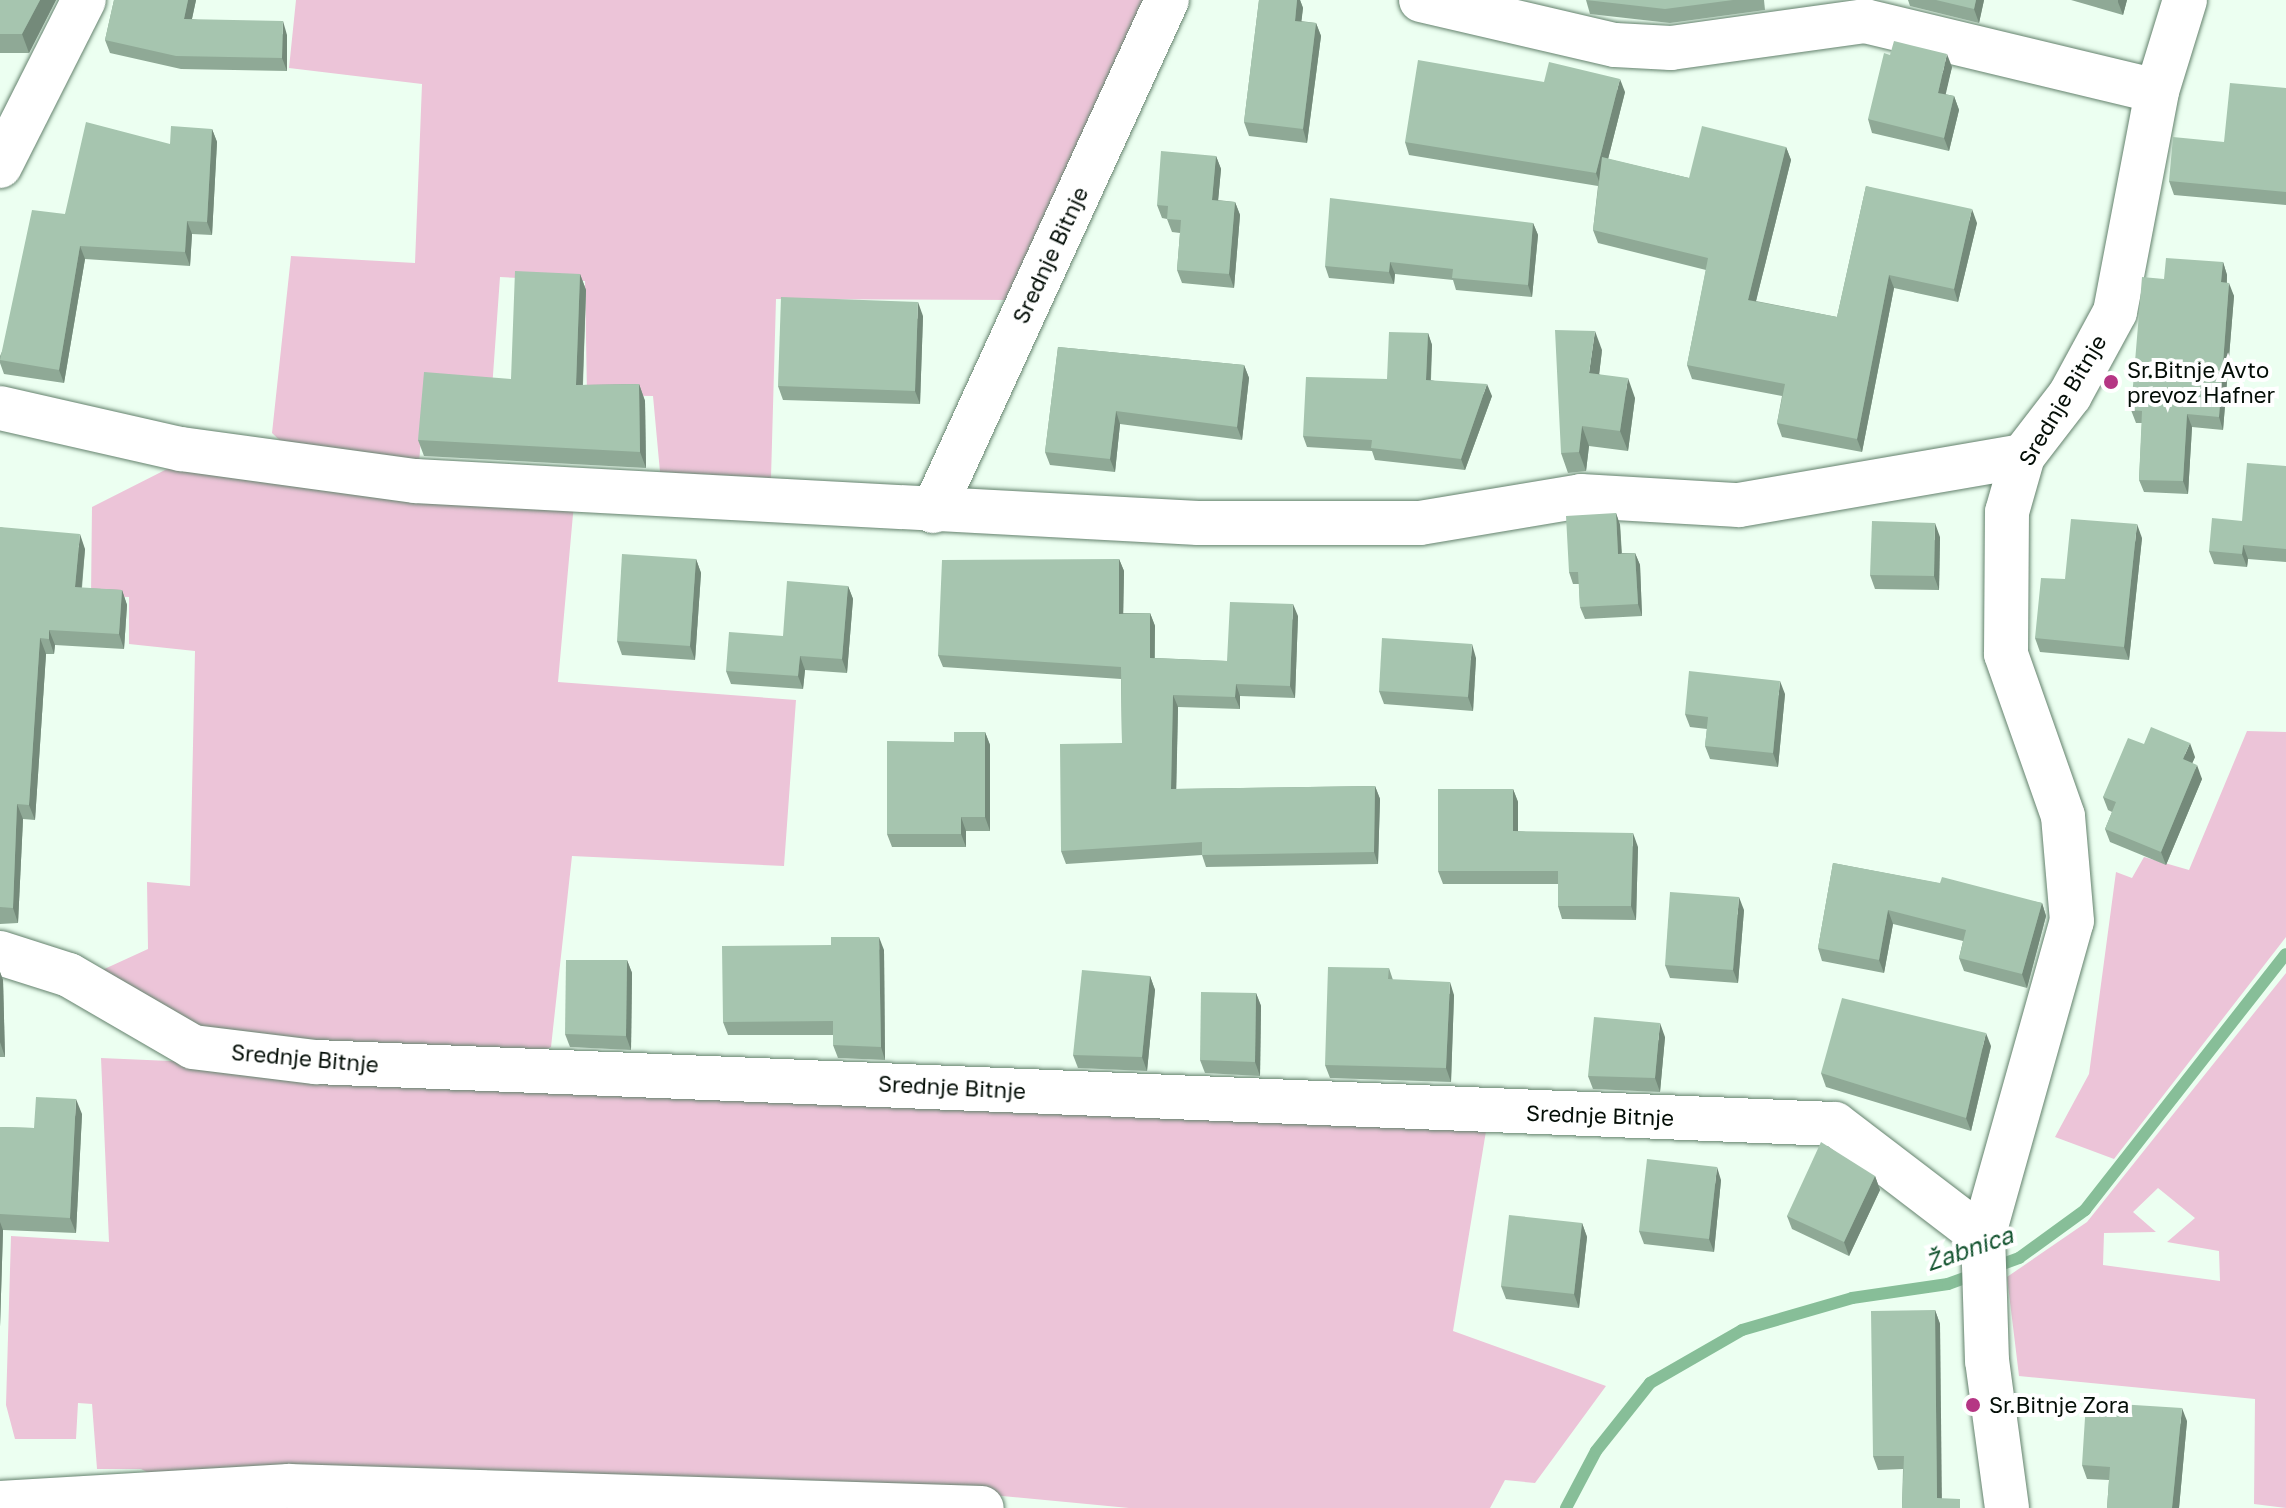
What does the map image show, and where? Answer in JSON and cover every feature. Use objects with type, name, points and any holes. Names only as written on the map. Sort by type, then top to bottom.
[{"type":"street","points":[[0,166],[84,0]]},
{"type":"street","name":"Srednje Bitnje","points":[[933,511],[1167,0]]},
{"type":"street","points":[[1421,0],[1615,45],[1671,48],[1865,21],[2157,91]]},
{"type":"street","name":"Srednje Bitnje","points":[[0,953],[69,975],[193,1047],[316,1062],[1835,1124],[1983,1237],[2072,921],[2063,816],[2006,654],[2007,512],[2023,456],[2070,395],[2115,312],[2157,91],[2185,0]]},
{"type":"street","points":[[0,408],[181,449],[415,481],[1198,523],[1420,523],[1581,496],[1739,505],[2023,456]]},
{"type":"street","points":[[1983,1237],[1985,1314],[2007,1508]]},
{"type":"street","points":[[0,1503],[289,1486],[982,1508]]},
{"type":"shaded area","points":[[296,0],[1151,0],[1015,300],[776,299],[771,478],[660,472],[653,396],[587,395],[585,281],[500,277],[492,389],[425,383],[419,464],[288,448],[272,433],[291,256],[415,263],[422,84],[289,68]]},
{"type":"shaded area","points":[[175,465],[574,503],[558,682],[796,700],[784,866],[572,856],[551,1047],[521,1061],[204,1031],[100,971],[148,949],[147,882],[190,886],[195,651],[129,644],[129,597],[91,596],[92,507]]},
{"type":"shaded area","points":[[2247,731],[2286,732],[2286,937],[2114,1159],[2055,1137],[2089,1074],[2116,872],[2132,878],[2144,857],[2189,870]]},
{"type":"shaded area","points":[[2286,973],[2286,1508],[2254,1504],[2255,1399],[2019,1376],[2007,1277],[2087,1222]],"holes":[[[2158,1188],[2195,1218],[2167,1242],[2219,1251],[2220,1281],[2103,1265],[2104,1233],[2156,1232],[2133,1212]]]},
{"type":"shaded area","points":[[101,1058],[1488,1119],[1453,1331],[1606,1386],[1535,1483],[1505,1480],[1490,1508],[1129,1508],[971,1493],[159,1478],[141,1469],[97,1469],[92,1404],[78,1403],[76,1439],[15,1439],[6,1405],[11,1236],[109,1242]]},
{"type":"building","points":[[0,0],[40,0],[22,34],[0,34]]},
{"type":"building","points":[[114,0],[188,0],[184,19],[283,21],[282,58],[176,56],[105,40]]},
{"type":"building","points":[[1259,0],[1297,0],[1295,21],[1316,23],[1303,129],[1244,122]]},
{"type":"building","points":[[1586,0],[1733,0],[1665,9]]},
{"type":"building","points":[[1936,0],[1976,0],[1974,9]]},
{"type":"building","points":[[1894,41],[1947,54],[1938,93],[1954,96],[1944,138],[1868,119],[1884,53],[1890,55]]},
{"type":"building","points":[[1418,60],[1544,82],[1549,62],[1620,79],[1596,173],[1405,142]]},
{"type":"building","points":[[2230,83],[2286,88],[2286,192],[2169,181],[2173,137],[2224,142]]},
{"type":"building","points":[[86,122],[170,144],[171,126],[212,129],[207,222],[187,221],[185,252],[80,246],[59,370],[0,360],[32,210],[65,214]]},
{"type":"building","points":[[1702,126],[1786,147],[1748,300],[1837,317],[1866,186],[1972,209],[1954,289],[1889,275],[1857,439],[1777,423],[1785,384],[1687,365],[1708,258],[1593,230],[1602,157],[1689,178]]},
{"type":"building","points":[[1161,151],[1216,156],[1212,200],[1235,202],[1229,274],[1177,270],[1181,220],[1167,219],[1168,206],[1157,205]]},
{"type":"building","points":[[1330,198],[1533,223],[1528,285],[1452,278],[1453,269],[1390,262],[1389,272],[1325,266]]},
{"type":"building","points":[[2166,258],[2223,262],[2221,282],[2229,283],[2219,417],[2187,414],[2183,481],[2139,480],[2142,411],[2131,410],[2142,277],[2164,279]]},
{"type":"building","points":[[515,271],[580,274],[576,385],[639,384],[640,452],[418,440],[424,372],[511,379]]},
{"type":"building","points":[[781,297],[918,302],[915,391],[778,386]]},
{"type":"building","points":[[1555,330],[1595,331],[1589,373],[1628,378],[1620,431],[1582,426],[1579,452],[1561,453]]},
{"type":"building","points":[[1389,332],[1428,333],[1426,380],[1487,384],[1461,459],[1371,448],[1372,440],[1303,436],[1306,377],[1387,379]]},
{"type":"building","points":[[1058,347],[1244,365],[1237,427],[1116,411],[1110,459],[1045,452]]},
{"type":"building","points":[[2247,463],[2286,466],[2286,549],[2243,545],[2242,554],[2209,551],[2212,518],[2242,521]]},
{"type":"building","points":[[1616,513],[1618,554],[1635,553],[1638,604],[1580,607],[1578,572],[1569,572],[1566,516]]},
{"type":"building","points":[[2071,519],[2137,524],[2124,647],[2035,638],[2041,578],[2065,579]]},
{"type":"building","points":[[1872,521],[1935,523],[1934,576],[1870,575]]},
{"type":"building","points":[[0,527],[80,534],[75,587],[122,590],[119,634],[49,630],[49,639],[40,638],[29,805],[17,804],[13,908],[0,907]]},
{"type":"building","points":[[622,554],[696,559],[690,646],[617,641]]},
{"type":"building","points":[[1119,559],[1119,614],[1150,613],[1150,658],[1227,661],[1230,602],[1293,604],[1290,686],[1236,684],[1235,697],[1173,695],[1171,789],[1375,786],[1374,852],[1202,855],[1202,842],[1061,851],[1060,744],[1122,743],[1121,667],[938,655],[942,560]]},
{"type":"building","points":[[787,581],[848,586],[842,659],[800,656],[798,676],[726,671],[729,632],[783,636]]},
{"type":"building","points":[[1382,638],[1472,644],[1468,697],[1379,691]]},
{"type":"building","points":[[1689,671],[1780,681],[1773,753],[1705,746],[1708,717],[1685,714]]},
{"type":"building","points":[[2151,727],[2190,743],[2183,759],[2197,765],[2161,852],[2105,829],[2116,802],[2103,797],[2128,738],[2144,744]]},
{"type":"building","points":[[954,732],[985,732],[985,817],[961,817],[961,834],[887,834],[887,741],[954,742]]},
{"type":"building","points":[[1438,789],[1513,789],[1513,831],[1633,833],[1631,906],[1558,906],[1558,871],[1438,871]]},
{"type":"building","points":[[1833,863],[1940,883],[1942,877],[2042,903],[2022,974],[1959,958],[1966,930],[1888,910],[1879,960],[1818,948]]},
{"type":"building","points":[[1670,892],[1739,897],[1733,970],[1665,965]]},
{"type":"building","points":[[831,937],[879,937],[881,1047],[833,1045],[833,1021],[723,1022],[722,946],[831,945]]},
{"type":"building","points":[[566,960],[627,960],[626,1036],[565,1034]]},
{"type":"building","points":[[1328,967],[1389,968],[1388,979],[1450,982],[1446,1068],[1325,1065]]},
{"type":"building","points":[[1082,970],[1150,976],[1142,1057],[1073,1055]]},
{"type":"building","points":[[1201,992],[1256,993],[1255,1062],[1200,1060]]},
{"type":"building","points":[[1842,998],[1986,1033],[1966,1118],[1821,1073]]},
{"type":"building","points":[[1594,1017],[1660,1023],[1655,1078],[1588,1076]]},
{"type":"building","points":[[36,1097],[76,1099],[70,1218],[0,1214],[0,1127],[34,1128]]},
{"type":"building","points":[[1821,1142],[1875,1176],[1844,1242],[1787,1216]]},
{"type":"building","points":[[1647,1159],[1717,1167],[1709,1239],[1639,1231]]},
{"type":"building","points":[[1509,1215],[1582,1223],[1574,1294],[1501,1286]]},
{"type":"building","points":[[1935,1310],[1937,1498],[1960,1499],[1960,1508],[1902,1508],[1904,1456],[1873,1456],[1871,1311]]},
{"type":"building","points":[[2086,1402],[2182,1408],[2172,1508],[2107,1508],[2110,1467],[2082,1465]]},
{"type":"waterway","name":"Žabnica","points":[[1566,1508],[1596,1451],[1650,1383],[1742,1330],[1852,1298],[1948,1284],[2019,1258],[2085,1210],[2286,954]]},
{"type":"place","name":"Sr.Bitnje Avto prevoz Hafner","points":[[2111,382]]},
{"type":"place","name":"Sr.Bitnje Zora","points":[[1973,1405]]}]
